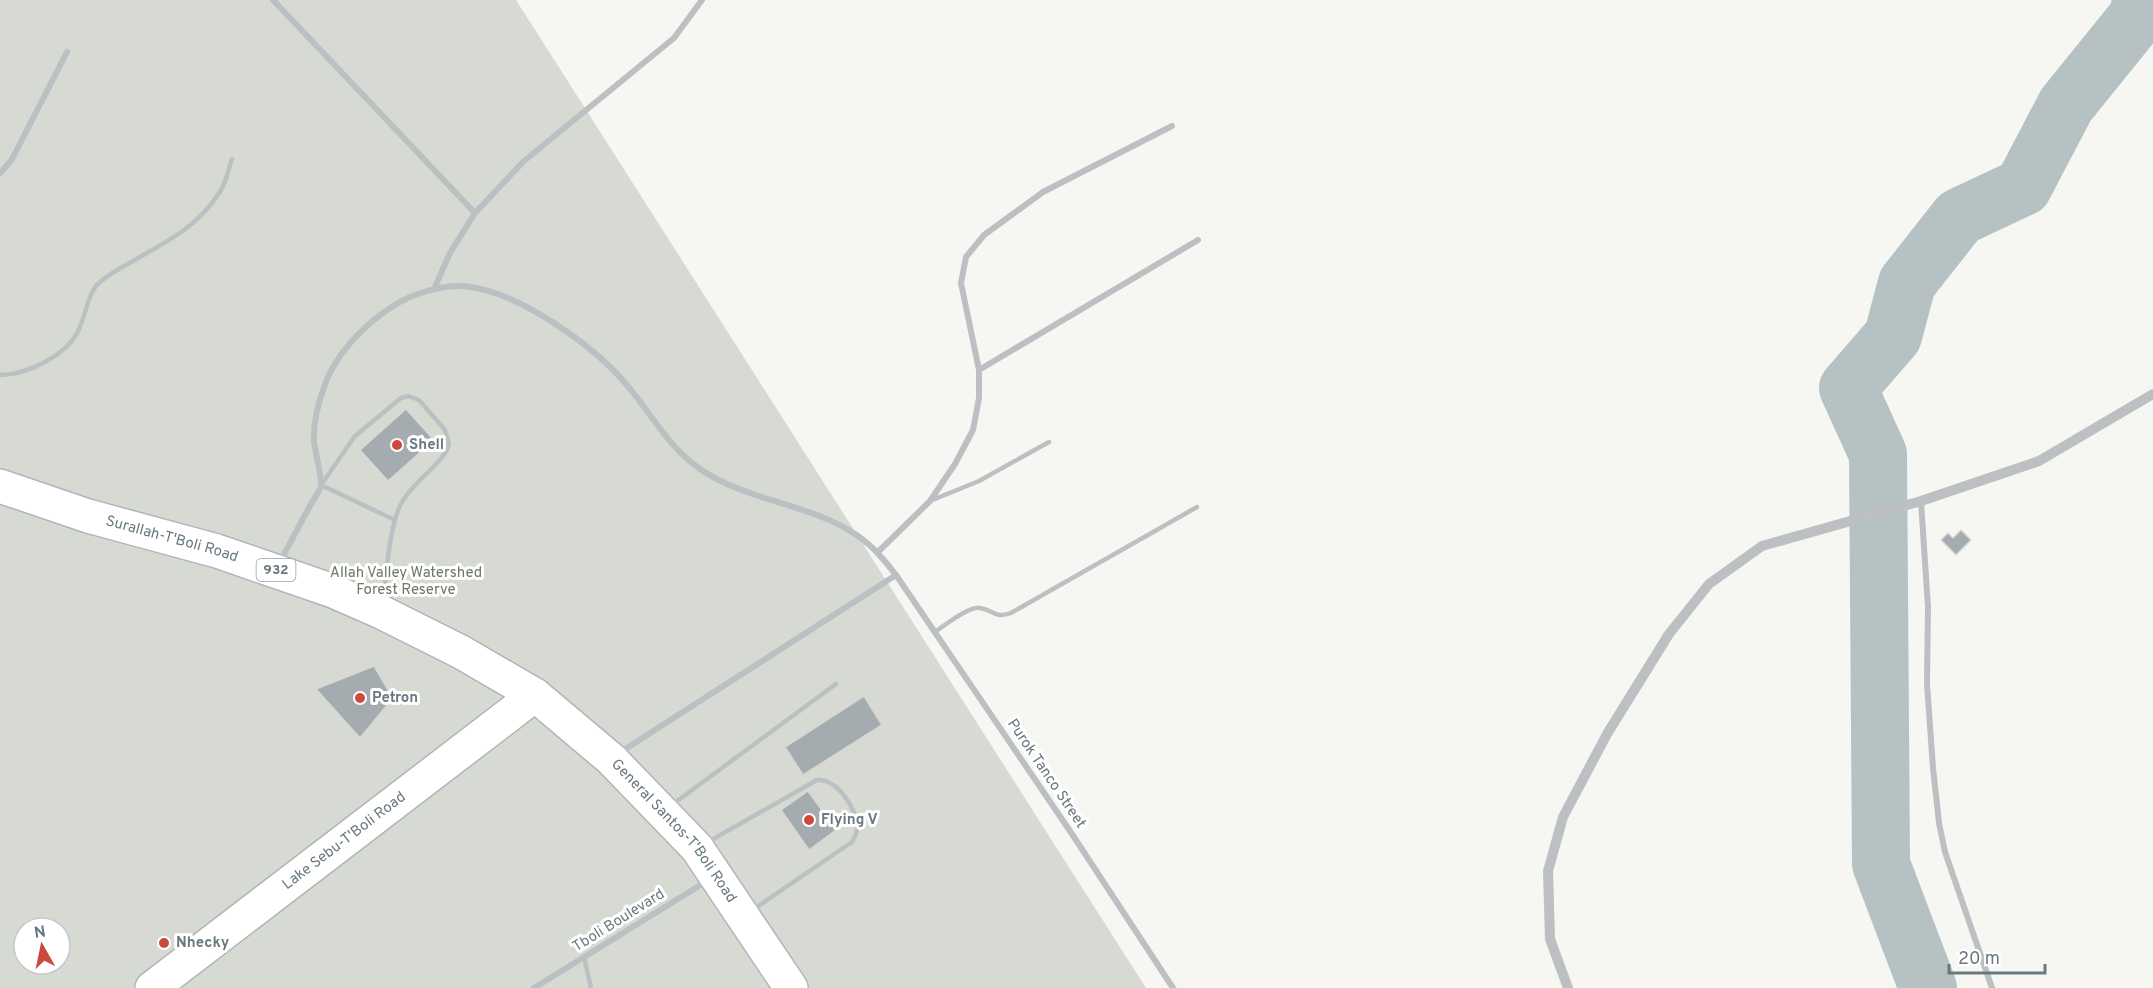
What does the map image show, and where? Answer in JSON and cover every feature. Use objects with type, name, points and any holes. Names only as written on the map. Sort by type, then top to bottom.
[{"type":"main road","name":"Surallah-T'Boli Road","points":[[0,486],[88,516],[217,551],[275,570],[381,612],[461,652],[535,695]]},
{"type":"main road","name":"General Santos-T'Boli Road","points":[[535,695],[610,759],[697,848],[790,988]]},
{"type":"main road","name":"Lake Sebu-T'Boli Road","points":[[152,988],[535,695]]},
{"type":"street","points":[[273,0],[475,213]]},
{"type":"street","points":[[434,289],[450,253],[475,213],[524,161],[674,38],[702,0]]},
{"type":"street","points":[[0,173],[12,161],[67,52]]},
{"type":"street","points":[[878,552],[930,501],[955,464],[973,430],[979,398],[979,370],[962,283],[966,256],[984,235],[1043,192],[1172,126]]},
{"type":"street","points":[[979,370],[1198,240]]},
{"type":"street","name":"Purok Tanco Street","points":[[321,486],[314,440],[316,417],[324,386],[337,361],[355,337],[403,299],[434,289],[469,287],[507,296],[559,327],[598,356],[619,376],[683,455],[708,475],[744,491],[830,521],[857,535],[878,552],[1072,834],[1173,988]]},
{"type":"street","points":[[1568,988],[1550,939],[1548,871],[1563,818],[1607,734],[1669,634],[1709,584],[1762,546],[1921,501],[2039,461],[2153,394]]},
{"type":"street","points":[[275,570],[321,486]]},
{"type":"street","points":[[1921,501],[1928,607],[1927,684],[1939,823],[1945,852],[1992,988]]},
{"type":"street","points":[[610,759],[896,575]]},
{"type":"street","name":"Tboli Boulevard","points":[[534,988],[717,875]]},
{"type":"lane","points":[[0,375],[11,375],[36,368],[62,349],[78,331],[95,287],[119,269],[182,234],[204,213],[220,192],[232,159]]},
{"type":"lane","points":[[381,612],[395,520],[401,503],[408,492],[448,449],[448,437],[445,430],[419,399],[408,396],[401,398],[355,436],[321,486],[395,520]]},
{"type":"lane","points":[[930,501],[979,481],[1049,442]]},
{"type":"lane","points":[[935,632],[978,607],[1001,616],[1011,613],[1197,507]]},
{"type":"lane","points":[[663,811],[836,684]]},
{"type":"lane","points":[[697,848],[816,780],[829,782],[836,787],[852,809],[857,831],[852,842],[744,916]]},
{"type":"lane","points":[[584,957],[591,988]]},
{"type":"green space","name":"Allah Valley Watershed Forest Reserve","points":[[0,0],[516,0],[1146,988],[0,988]]},
{"type":"building","name":"Shell","points":[[406,409],[434,440],[388,481],[360,450]]},
{"type":"building","points":[[1961,530],[1971,540],[1956,555],[1941,540],[1948,533],[1953,538]]},
{"type":"building","points":[[374,666],[393,698],[360,738],[316,689]]},
{"type":"building","points":[[864,696],[882,725],[803,775],[785,747]]},
{"type":"building","name":"Flying V","points":[[808,791],[836,830],[809,850],[781,810]]},
{"type":"waterway","points":[[1928,988],[1881,864],[1878,454],[1848,388],[1893,336],[1907,283],[1959,217],[2023,187],[2066,105],[2138,16],[2141,0]]},
{"type":"place","name":"Shell","points":[[397,445]]},
{"type":"place","name":"Petron","points":[[360,698]]},
{"type":"place","name":"Flying V","points":[[809,820]]},
{"type":"place","name":"Nhecky","points":[[164,943]]}]
